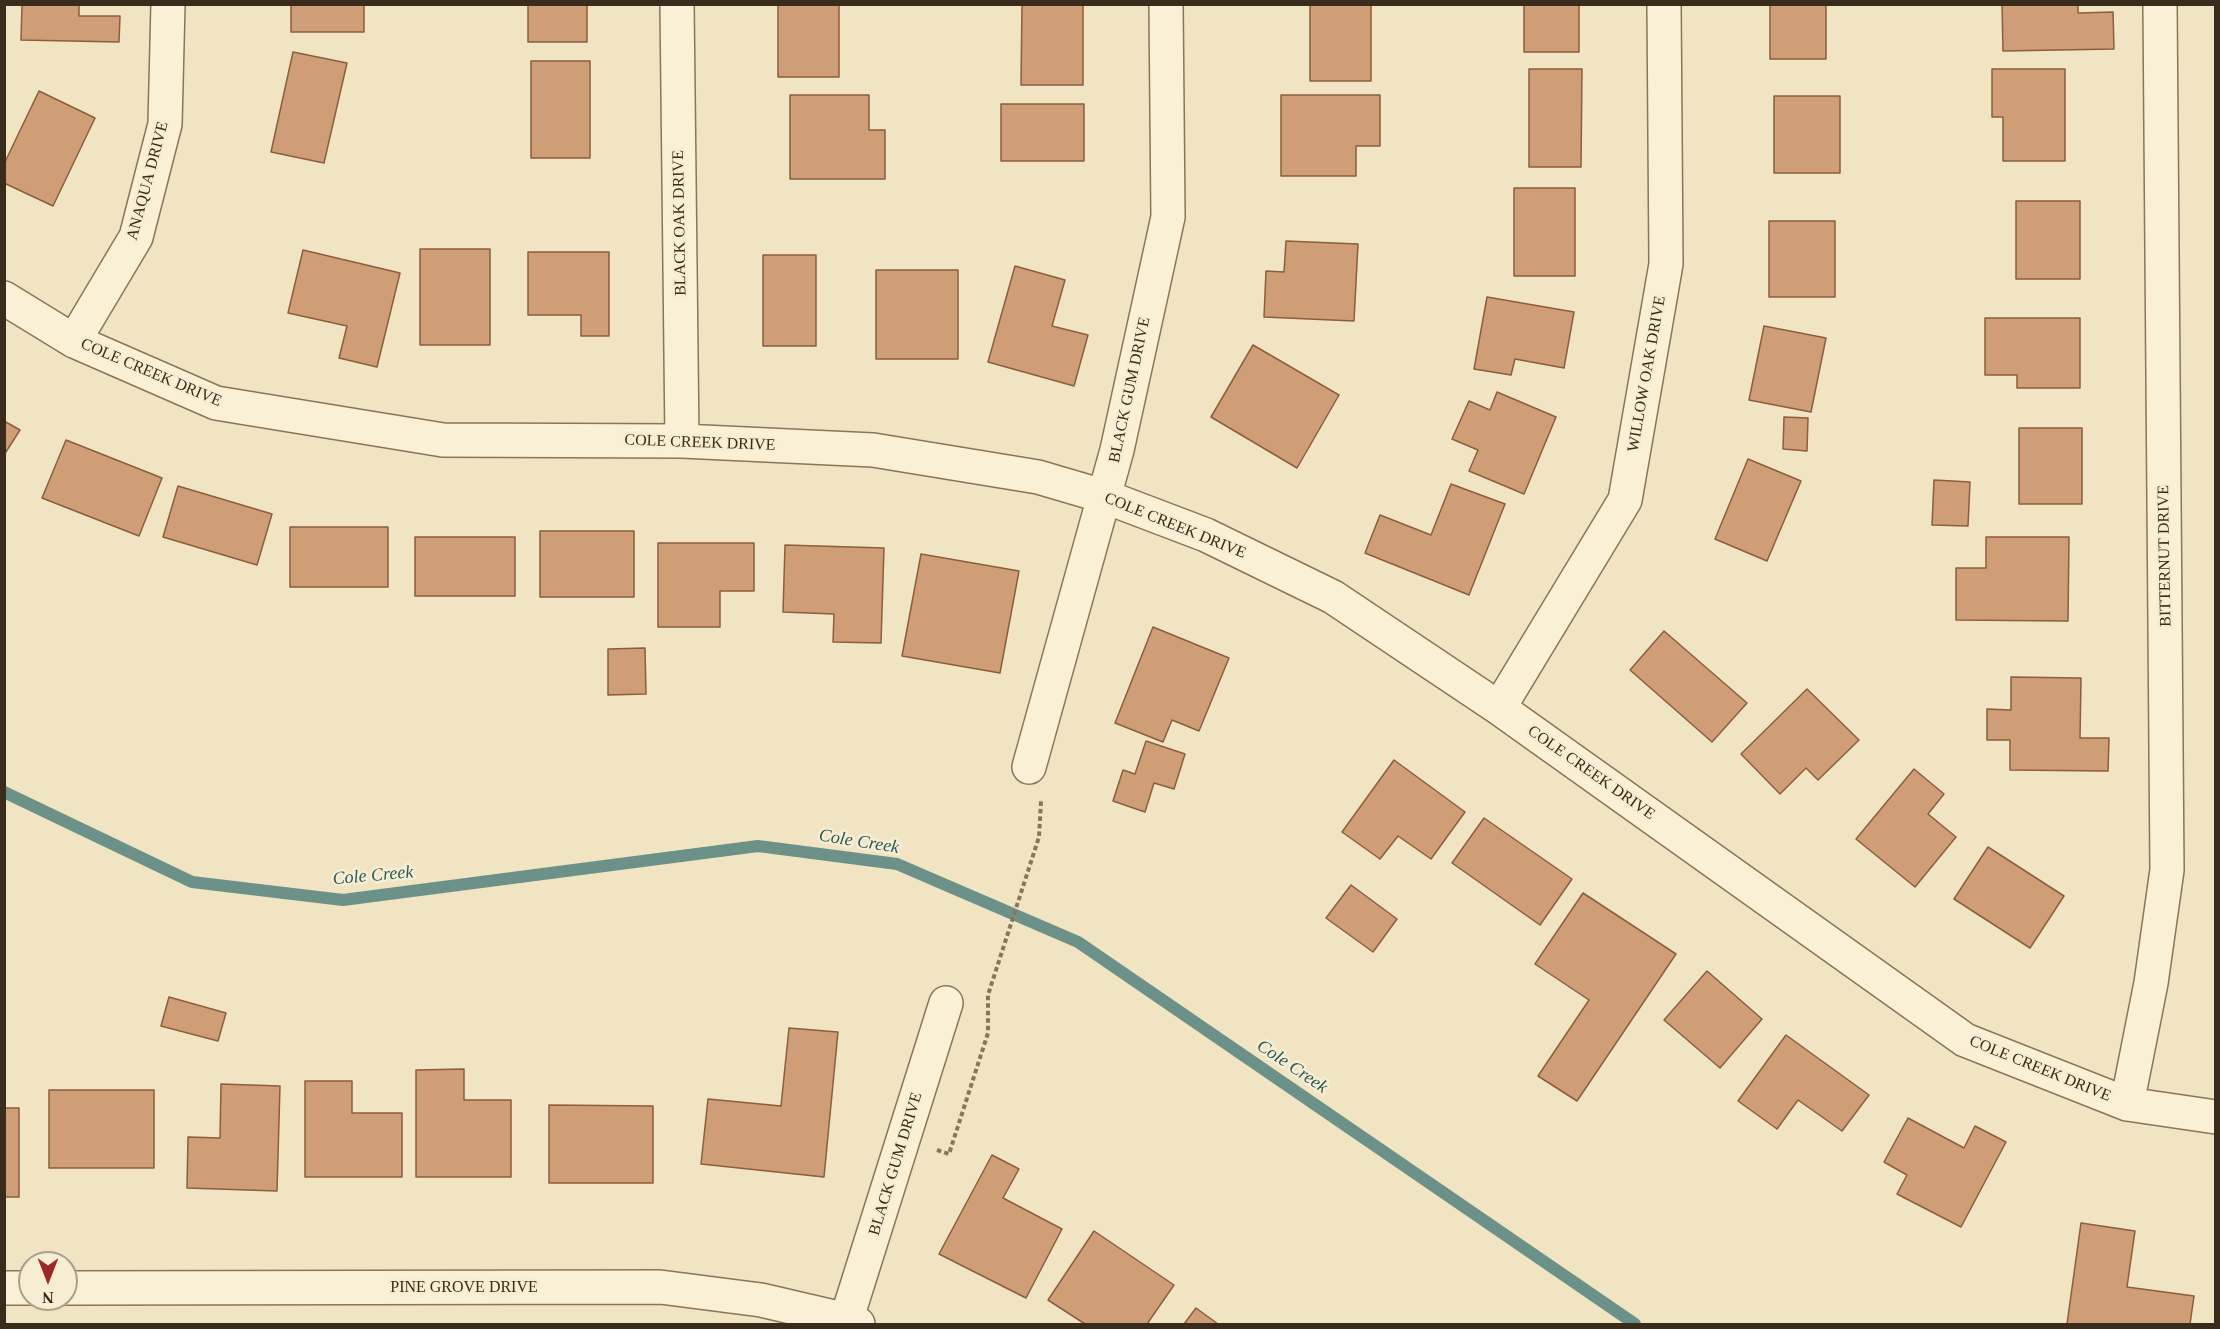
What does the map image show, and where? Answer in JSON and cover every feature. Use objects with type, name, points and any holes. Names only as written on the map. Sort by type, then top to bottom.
[{"type":"street","name":"ANAQUA DRIVE","points":[[74,340],[136,237],[165,124],[168,4]]},
{"type":"street","name":"BLACK OAK DRIVE","points":[[677,4],[682,441]]},
{"type":"street","name":"BLACK GUM DRIVE","points":[[1029,767],[1106,496],[1168,217],[1166,4]]},
{"type":"street","name":"WILLOW OAK DRIVE","points":[[1499,708],[1625,500],[1666,264],[1664,4]]},
{"type":"street","name":"BITTERNUT DRIVE","points":[[2127,1104],[2151,983],[2168,870],[2160,4]]},
{"type":"street","name":"COLE CREEK DRIVE","points":[[4,298],[74,340],[216,403],[443,440],[682,441],[873,450],[1038,477],[1106,496],[1206,535],[1333,597],[1499,708],[1965,1040],[2127,1104],[2216,1117]]},
{"type":"street","name":"BLACK GUM DRIVE","points":[[850,1323],[946,1002]]},
{"type":"street","name":"PINE GROVE DRIVE","points":[[78,1288],[660,1287],[761,1300],[850,1323]]},
{"type":"path","points":[[904,1138],[949,1154],[988,1034],[988,995],[1039,837]]},
{"type":"building","points":[[22,4],[79,4],[79,16],[120,16],[119,42],[21,40]]},
{"type":"building","points":[[291,4],[364,4],[364,32],[291,32]]},
{"type":"building","points":[[528,4],[587,4],[587,42],[528,42]]},
{"type":"building","points":[[778,4],[839,4],[839,77],[778,77]]},
{"type":"building","points":[[1022,4],[1083,4],[1083,85],[1021,85]]},
{"type":"building","points":[[1310,4],[1371,4],[1371,81],[1310,81]]},
{"type":"building","points":[[1524,4],[1579,4],[1579,52],[1524,52]]},
{"type":"building","points":[[1770,4],[1826,4],[1826,59],[1770,59]]},
{"type":"building","points":[[2002,4],[2078,4],[2078,13],[2113,12],[2114,49],[2003,51]]},
{"type":"building","points":[[293,52],[347,63],[324,163],[271,152]]},
{"type":"building","points":[[531,61],[590,61],[590,158],[531,158]]},
{"type":"building","points":[[1529,69],[1582,69],[1581,167],[1529,167]]},
{"type":"building","points":[[1992,69],[2065,69],[2065,161],[2003,161],[2003,117],[1992,117]]},
{"type":"building","points":[[39,91],[95,118],[53,206],[4,183],[4,164]]},
{"type":"building","points":[[790,95],[869,95],[869,130],[885,130],[885,179],[790,179]]},
{"type":"building","points":[[1281,95],[1380,95],[1380,146],[1356,146],[1356,176],[1281,176]]},
{"type":"building","points":[[1774,96],[1840,96],[1840,173],[1774,173]]},
{"type":"building","points":[[1001,104],[1084,104],[1084,161],[1001,161]]},
{"type":"building","points":[[1514,188],[1575,188],[1575,276],[1514,276]]},
{"type":"building","points":[[2016,201],[2080,201],[2080,279],[2016,279]]},
{"type":"building","points":[[1769,221],[1835,221],[1835,297],[1769,297]]},
{"type":"building","points":[[1286,241],[1358,244],[1354,321],[1264,317],[1266,271],[1284,272]]},
{"type":"building","points":[[420,249],[490,249],[490,345],[420,345]]},
{"type":"building","points":[[303,250],[400,273],[377,367],[339,358],[347,326],[288,313]]},
{"type":"building","points":[[528,252],[609,252],[609,336],[581,336],[581,315],[528,315]]},
{"type":"building","points":[[763,255],[816,255],[816,346],[763,346]]},
{"type":"building","points":[[1015,266],[1065,280],[1052,326],[1088,335],[1074,386],[988,362]]},
{"type":"building","points":[[876,270],[958,270],[958,359],[876,359]]},
{"type":"building","points":[[1487,297],[1574,312],[1564,368],[1515,359],[1511,375],[1474,369]]},
{"type":"building","points":[[1985,318],[2080,318],[2080,388],[2017,388],[2017,375],[1985,375]]},
{"type":"building","points":[[1764,326],[1826,338],[1811,412],[1749,400]]},
{"type":"building","points":[[1253,345],[1339,395],[1297,468],[1211,417]]},
{"type":"building","points":[[1497,392],[1556,417],[1524,494],[1469,471],[1478,450],[1452,439],[1469,401],[1490,410]]},
{"type":"building","points":[[1784,417],[1808,418],[1807,451],[1783,449]]},
{"type":"building","points":[[4,421],[20,430],[4,455]]},
{"type":"building","points":[[2019,428],[2082,428],[2082,504],[2019,504]]},
{"type":"building","points":[[66,440],[162,478],[139,536],[42,498]]},
{"type":"building","points":[[1748,459],[1801,481],[1767,561],[1715,539]]},
{"type":"building","points":[[1934,480],[1970,482],[1968,526],[1932,525]]},
{"type":"building","points":[[1451,484],[1505,504],[1469,595],[1365,553],[1380,515],[1431,535]]},
{"type":"building","points":[[178,486],[272,514],[257,565],[163,537]]},
{"type":"building","points":[[290,527],[388,527],[388,587],[290,587]]},
{"type":"building","points":[[540,531],[634,531],[634,597],[540,597]]},
{"type":"building","points":[[415,537],[515,537],[515,596],[415,596]]},
{"type":"building","points":[[1986,537],[2069,537],[2068,621],[1956,620],[1956,568],[1986,568]]},
{"type":"building","points":[[658,543],[754,543],[754,591],[720,591],[720,627],[658,627]]},
{"type":"building","points":[[785,545],[884,548],[881,643],[833,642],[834,614],[783,612]]},
{"type":"building","points":[[921,554],[1019,571],[1000,673],[902,656]]},
{"type":"building","points":[[1153,627],[1229,658],[1199,731],[1172,720],[1163,742],[1115,723]]},
{"type":"building","points":[[1664,631],[1747,703],[1712,742],[1630,670]]},
{"type":"building","points":[[645,648],[646,694],[608,695],[608,649]]},
{"type":"building","points":[[2011,677],[2081,678],[2080,738],[2109,738],[2108,771],[2010,770],[2010,740],[1987,740],[1987,709],[2011,710]]},
{"type":"building","points":[[1807,689],[1859,740],[1818,780],[1806,768],[1780,794],[1741,754]]},
{"type":"building","points":[[1146,741],[1185,754],[1174,789],[1154,783],[1145,812],[1113,801],[1123,770],[1135,774]]},
{"type":"building","points":[[1394,760],[1465,812],[1431,859],[1398,836],[1380,859],[1342,832]]},
{"type":"building","points":[[1914,769],[1944,794],[1928,814],[1956,837],[1915,887],[1856,839]]},
{"type":"building","points":[[1484,818],[1572,879],[1540,925],[1452,863]]},
{"type":"building","points":[[1988,847],[2064,896],[2030,948],[1954,899]]},
{"type":"building","points":[[1351,885],[1397,919],[1373,952],[1326,918]]},
{"type":"building","points":[[1583,893],[1676,954],[1577,1101],[1538,1076],[1589,1000],[1535,964]]},
{"type":"building","points":[[1707,971],[1762,1019],[1720,1068],[1664,1020]]},
{"type":"building","points":[[169,997],[226,1013],[218,1041],[161,1026]]},
{"type":"building","points":[[789,1028],[838,1032],[824,1177],[701,1164],[708,1099],[781,1106]]},
{"type":"building","points":[[1786,1035],[1869,1095],[1842,1131],[1798,1100],[1777,1129],[1738,1101]]},
{"type":"building","points":[[464,1069],[464,1100],[511,1100],[511,1177],[416,1177],[416,1070]]},
{"type":"building","points":[[305,1081],[352,1081],[352,1113],[402,1113],[402,1177],[305,1177]]},
{"type":"building","points":[[221,1084],[280,1086],[277,1191],[187,1188],[188,1137],[220,1138]]},
{"type":"building","points":[[49,1090],[154,1090],[154,1168],[49,1168]]},
{"type":"building","points":[[549,1105],[653,1106],[653,1183],[549,1183]]},
{"type":"building","points":[[4,1108],[19,1108],[19,1197],[4,1197]]},
{"type":"building","points":[[1908,1118],[1964,1148],[1975,1126],[2006,1142],[1961,1227],[1897,1194],[1907,1175],[1884,1162]]},
{"type":"building","points":[[992,1155],[1019,1169],[1003,1198],[1062,1229],[1026,1298],[939,1254]]},
{"type":"building","points":[[2081,1223],[2135,1231],[2127,1287],[2194,1296],[2190,1324],[2067,1324]]},
{"type":"building","points":[[1094,1231],[1174,1285],[1147,1324],[1085,1324],[1048,1300]]},
{"type":"building","points":[[1196,1308],[1218,1324],[1184,1324]]},
{"type":"waterway","name":"Cole Creek","points":[[4,792],[192,882],[343,900],[758,846],[897,864],[1078,942],[1635,1324]]}]
